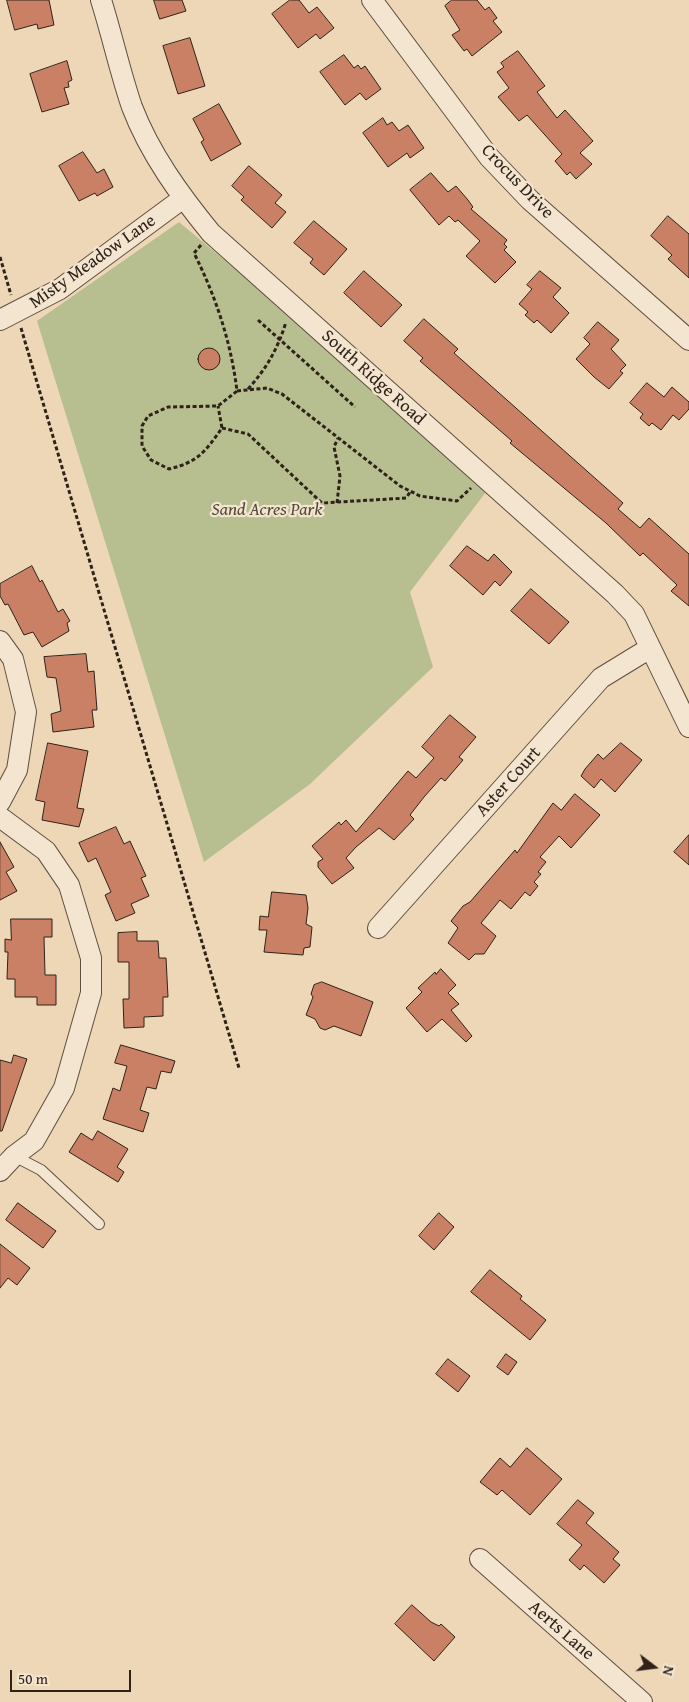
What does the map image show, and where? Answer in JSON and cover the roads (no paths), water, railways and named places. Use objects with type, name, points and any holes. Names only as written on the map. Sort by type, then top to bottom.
[{"type":"street","name":"South Ridge Road","points":[[101,0],[133,107],[154,152],[182,199],[211,233],[615,594],[634,614],[689,726]]},
{"type":"street","name":"Crocus Drive","points":[[372,0],[496,164],[530,200],[689,340]]},
{"type":"street","name":"Misty Meadow Lane","points":[[8,317],[60,289],[182,199]]},
{"type":"street","points":[[0,640],[13,659],[26,712],[17,770],[0,802]]},
{"type":"street","name":"Aster Court","points":[[378,928],[601,678],[650,648]]},
{"type":"street","points":[[0,816],[46,851],[69,885],[91,958],[91,993],[64,1088],[34,1141],[7,1153],[0,1171]]},
{"type":"street","name":"Aerts Lane","points":[[480,1560],[642,1702]]},
{"type":"lane","points":[[7,1153],[41,1170],[99,1224]]},
{"type":"park label","name":"Sand Acres Park","points":[[267,510]]}]
